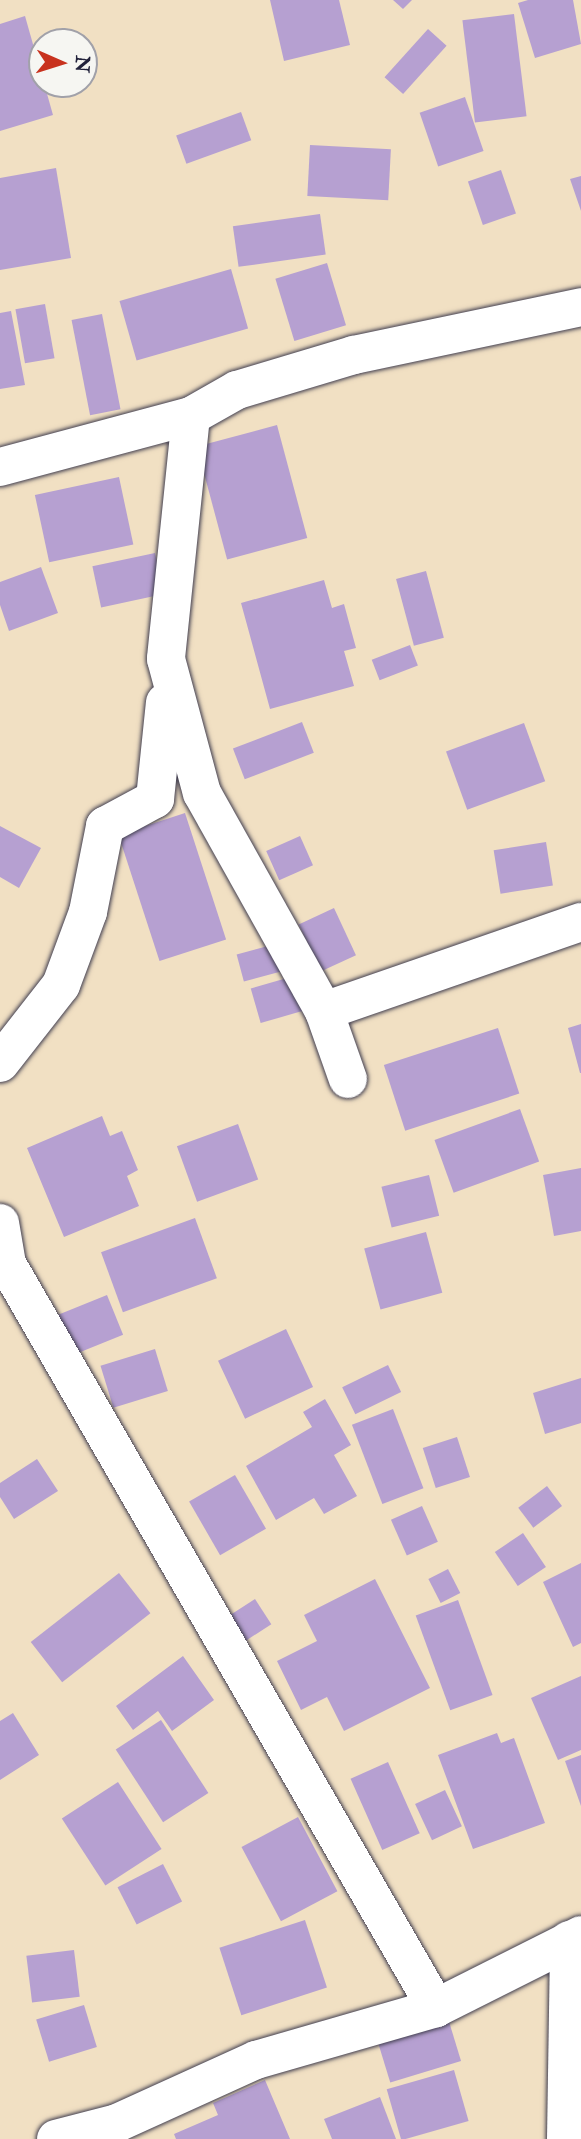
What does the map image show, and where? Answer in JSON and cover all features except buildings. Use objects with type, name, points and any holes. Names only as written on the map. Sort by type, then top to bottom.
[{"type":"street","points":[[0,467],[191,416],[237,390],[354,355],[581,307]]},
{"type":"street","points":[[0,1063],[61,985],[89,912],[104,826],[155,799],[164,738],[166,659],[191,416]]},
{"type":"street","points":[[166,659],[202,793],[324,1010],[348,1079]]},
{"type":"street","points":[[324,1010],[581,922]]},
{"type":"street","points":[[0,1223],[7,1264],[436,2008]]},
{"type":"street","points":[[56,2139],[119,2131],[256,2060],[436,2008],[575,1937],[566,2139]]}]
